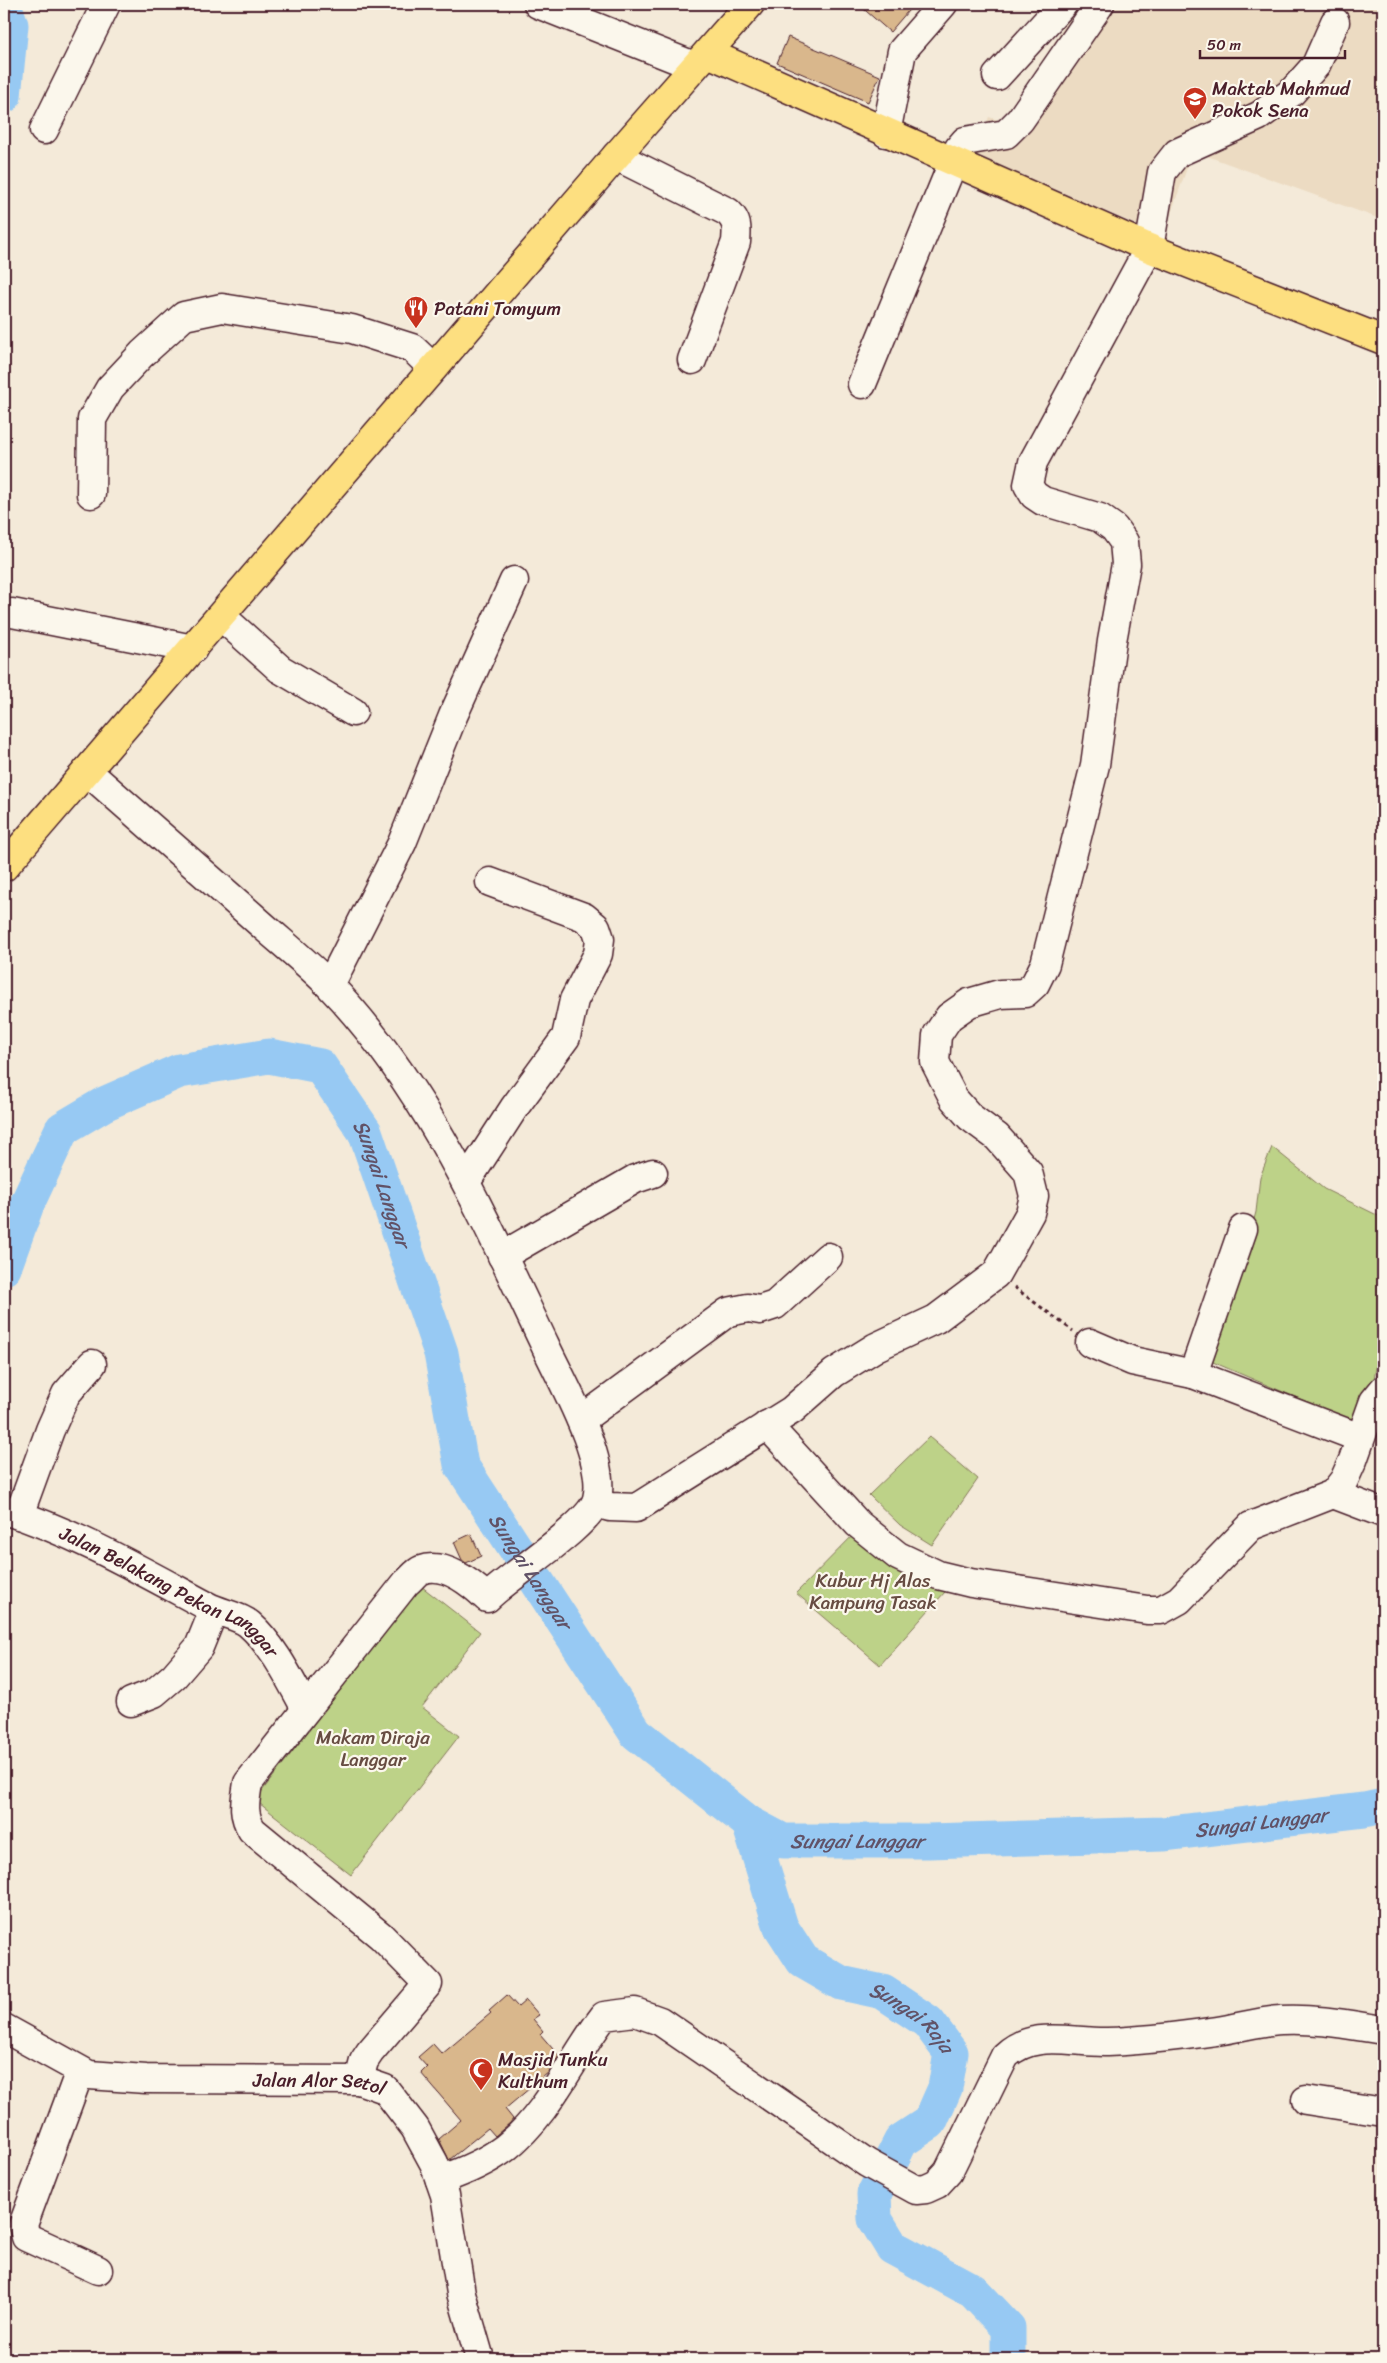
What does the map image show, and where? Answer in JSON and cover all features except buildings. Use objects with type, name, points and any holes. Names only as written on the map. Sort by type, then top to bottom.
[{"type":"main road","points":[[4,867],[616,156],[750,4]]},
{"type":"main road","points":[[701,60],[886,133],[1149,248],[1383,340]]},
{"type":"street","points":[[44,130],[106,4]]},
{"type":"street","points":[[538,4],[701,60]]},
{"type":"street","points":[[886,133],[902,52],[944,4]]},
{"type":"street","points":[[997,76],[1063,4]]},
{"type":"street","points":[[862,384],[959,148],[965,142],[1006,134],[1020,120],[1100,4]]},
{"type":"street","points":[[596,1503],[610,1507],[636,1508],[792,1410],[834,1372],[876,1347],[936,1319],[996,1274],[1030,1213],[1034,1196],[1028,1172],[997,1137],[970,1117],[954,1099],[935,1062],[937,1035],[949,1017],[969,1003],[1000,994],[1024,993],[1035,984],[1045,964],[1094,765],[1112,641],[1126,564],[1124,542],[1114,528],[1100,518],[1043,501],[1034,495],[1028,485],[1033,462],[1149,248],[1162,172],[1177,153],[1259,116],[1292,92],[1316,65],[1335,22]]},
{"type":"street","points":[[616,156],[728,212],[736,220],[738,228],[736,242],[692,360]]},
{"type":"street","points":[[91,494],[92,419],[110,388],[142,354],[184,316],[222,308],[352,329],[412,348],[433,368]]},
{"type":"street","points":[[330,985],[402,843],[453,716],[514,581]]},
{"type":"street","points":[[12,613],[193,649]]},
{"type":"street","points":[[221,616],[280,668],[352,712]]},
{"type":"street","points":[[87,771],[330,985],[379,1044],[432,1122],[466,1182],[581,1420],[600,1485],[596,1503],[577,1524],[498,1587],[487,1598],[448,1571],[436,1567],[420,1570],[406,1583],[248,1783],[244,1808],[246,1820],[252,1830],[381,1936],[428,1984],[370,2052],[364,2061],[359,2080]]},
{"type":"street","points":[[466,1182],[514,1108],[566,1037],[574,1000],[598,954],[600,939],[596,927],[584,917],[490,882]]},
{"type":"street","points":[[502,1256],[635,1179],[653,1173]]},
{"type":"street","points":[[1193,1374],[1243,1228]]},
{"type":"street","points":[[581,1420],[728,1312],[748,1308],[760,1310],[775,1305],[828,1257]]},
{"type":"street","points":[[1090,1343],[1132,1361],[1193,1374],[1360,1438]]},
{"type":"street","points":[[12,1513],[66,1394],[92,1364]]},
{"type":"street","points":[[767,1425],[858,1524],[898,1556],[938,1575],[972,1583],[1147,1610],[1161,1610],[1179,1600],[1251,1526],[1333,1494],[1344,1480],[1374,1401],[1383,1390]]},
{"type":"street","points":[[1333,1494],[1383,1513]]},
{"type":"street","name":"Jalan Belakang Pekan Langgar","points":[[12,1513],[98,1547],[214,1610],[246,1622],[263,1638],[306,1709]]},
{"type":"street","points":[[131,1702],[154,1692],[174,1676],[199,1647],[214,1610]]},
{"type":"street","points":[[440,2180],[478,2165],[505,2148],[524,2132],[604,2016],[635,2012],[660,2021],[867,2163],[916,2190],[926,2189],[938,2184],[948,2172],[1005,2056],[1015,2047],[1031,2041],[1051,2039],[1106,2042],[1174,2037],[1280,2020],[1312,2021],[1383,2030]]},
{"type":"street","name":"Jalan Alor Setol","points":[[4,2028],[89,2075],[146,2079],[359,2080],[385,2089],[415,2128],[434,2164],[440,2180],[445,2195],[461,2293],[480,2359]]},
{"type":"street","points":[[80,2071],[23,2225],[23,2231],[26,2237],[98,2270]]},
{"type":"street","points":[[1306,2100],[1383,2112]]},
{"type":"path","points":[[996,1274],[1090,1343]]},
{"type":"shaded area","name":"Maktab Mahmud Pokok Sena","points":[[1078,4],[1383,4],[1383,220],[1193,151],[1163,236],[973,155],[989,117],[1005,122]]},
{"type":"green space","points":[[1272,1147],[1324,1189],[1383,1218],[1382,1337],[1374,1379],[1364,1412],[1355,1420],[1342,1417],[1201,1357],[1247,1245],[1256,1212],[1260,1177]]},
{"type":"green space","name":"Kubur Hj Alas Kampung Tasak","points":[[929,1437],[978,1479],[932,1545],[900,1525],[869,1495]]},
{"type":"green space","name":"Kubur Hj Alas Kampung Tasak","points":[[864,1524],[953,1583],[880,1665],[796,1593]]},
{"type":"green space","name":"Makam Diraja Langgar","points":[[421,1586],[480,1632],[422,1707],[459,1736],[351,1875],[255,1800]]},
{"type":"waterway","name":"Sungai Langgar","points":[[4,4],[11,25],[4,96]]},
{"type":"waterway","name":"Sungai Langgar","points":[[4,1268],[27,1204],[62,1129],[104,1104],[179,1071],[269,1056],[320,1066],[365,1132],[441,1353],[461,1465],[636,1733],[749,1823],[783,1841],[928,1841],[1163,1834],[1364,1810],[1383,1806]]},
{"type":"waterway","name":"Sungai Raja","points":[[749,1823],[781,1927],[803,1961],[841,1983],[883,1992],[928,2022],[951,2053],[945,2088],[930,2122],[901,2141],[874,2194],[875,2219],[892,2247],[973,2291],[1008,2328],[1008,2359]]},
{"type":"place","name":"Maktab Mahmud Pokok Sena","points":[[1195,120]]},
{"type":"place","name":"Patani Tomyum","points":[[416,329]]},
{"type":"place","name":"Masjid Tunku Kulthum","points":[[481,2091]]}]
